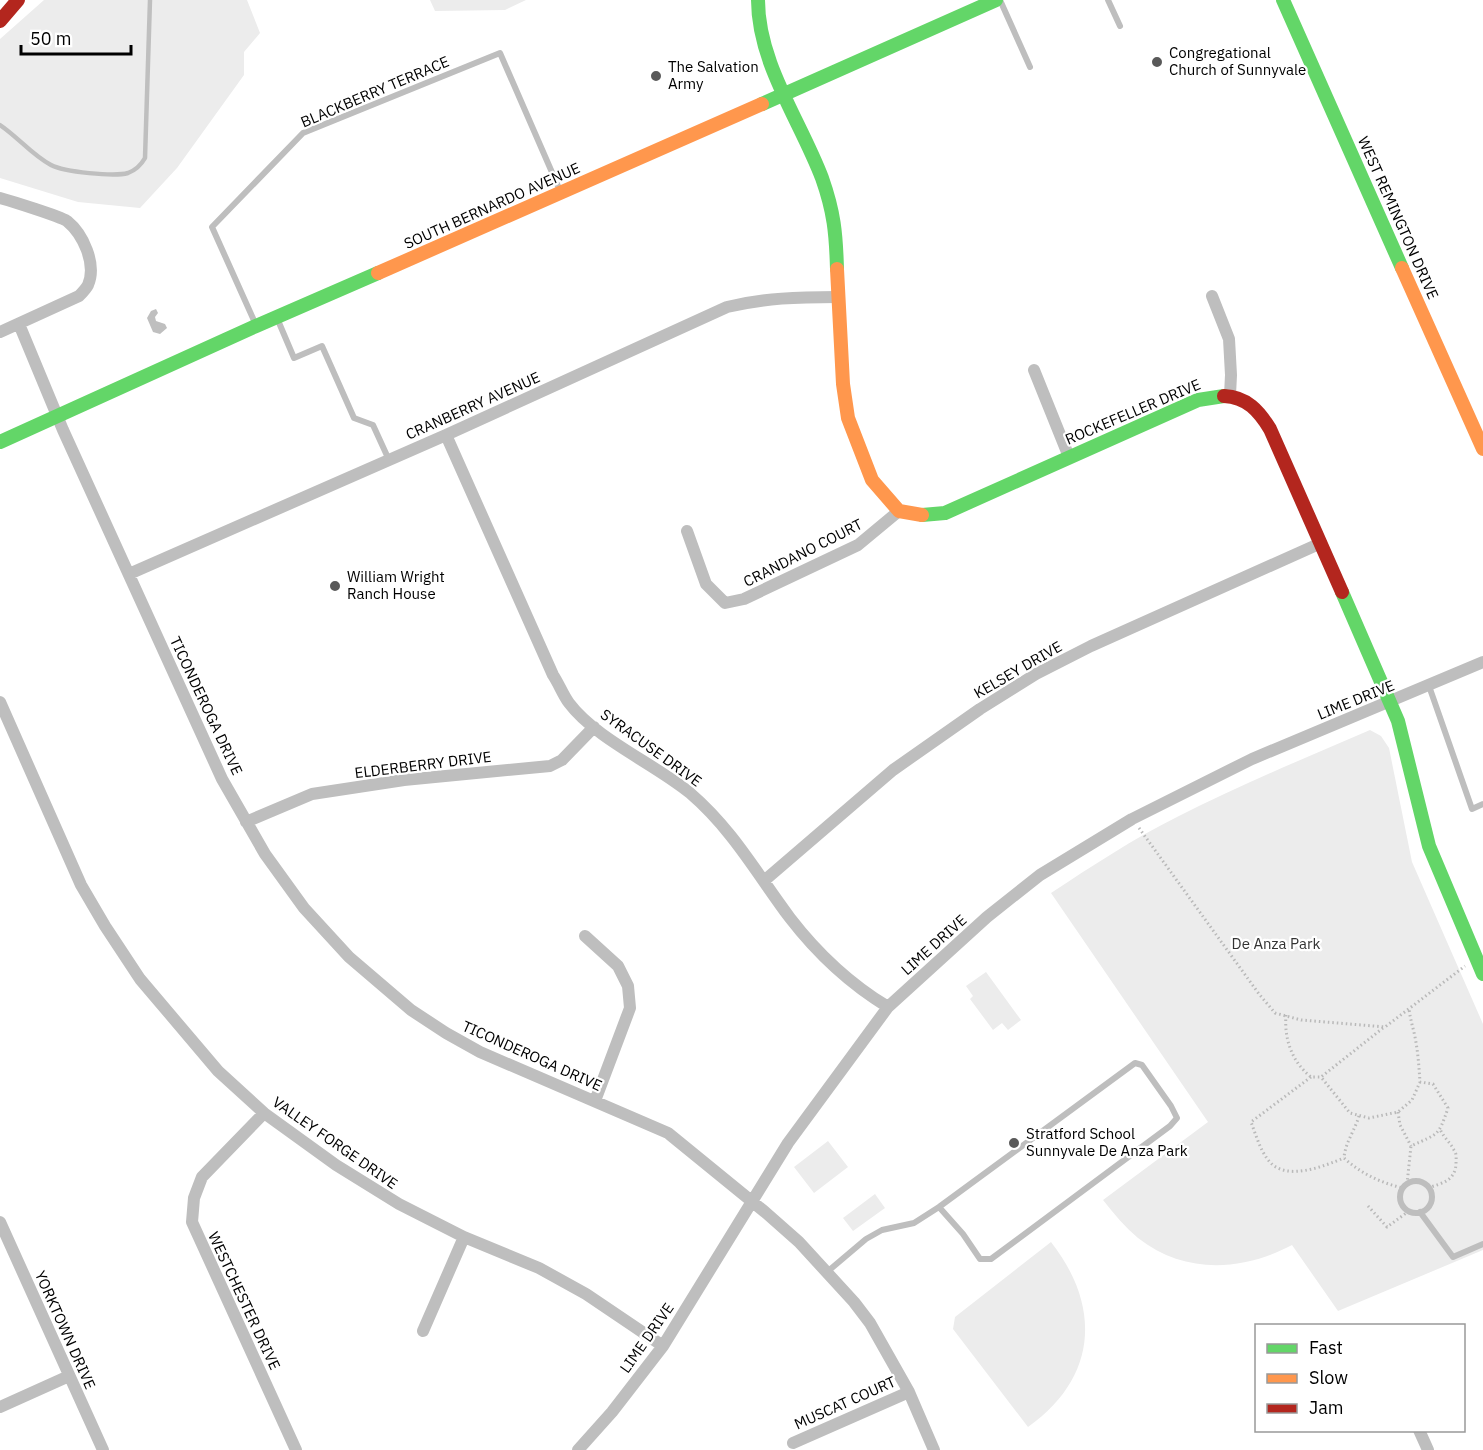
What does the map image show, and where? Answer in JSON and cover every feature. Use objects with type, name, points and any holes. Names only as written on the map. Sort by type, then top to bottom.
[{"type":"main road","points":[[0,21],[18,0]]},
{"type":"main road","points":[[758,0],[763,38],[774,72],[829,197],[835,221],[837,297],[843,384],[848,418],[872,480],[899,511]]},
{"type":"main road","name":"SOUTH BERNARDO AVENUE","points":[[0,442],[256,326],[561,194],[998,0]]},
{"type":"main road","name":"WEST REMINGTON DRIVE","points":[[1283,0],[1483,449]]},
{"type":"main road","name":"ROCKEFELLER DRIVE","points":[[899,511],[922,514],[945,513],[1198,400],[1214,395],[1230,395]]},
{"type":"main road","points":[[1230,395],[1244,399],[1262,415],[1398,721],[1429,846],[1483,974]]},
{"type":"street","points":[[0,198],[65,220],[80,237],[89,256],[91,275],[88,286],[80,296],[0,332]]},
{"type":"street","points":[[1212,296],[1228,339],[1230,395]]},
{"type":"street","name":"CRANBERRY AVENUE","points":[[129,574],[446,435],[727,308],[755,300],[774,298],[837,297]]},
{"type":"street","name":"TICONDEROGA DRIVE","points":[[19,324],[58,416],[222,779],[265,854],[304,908],[349,957],[411,1010],[480,1052],[668,1133],[799,1242],[854,1302],[870,1323],[909,1392],[934,1450]]},
{"type":"street","points":[[1034,370],[1069,457]]},
{"type":"street","name":"SYRACUSE DRIVE","points":[[446,435],[554,675],[570,704],[594,727],[690,793],[731,835],[790,917],[819,952],[863,992],[888,1007]]},
{"type":"street","name":"CRANDANO COURT","points":[[687,531],[706,584],[725,603],[744,599],[858,545],[899,511]]},
{"type":"street","name":"KELSEY DRIVE","points":[[765,880],[893,770],[980,709],[1036,674],[1090,646],[1320,543]]},
{"type":"street","name":"LIME DRIVE","points":[[578,1450],[612,1412],[663,1346],[788,1143],[888,1007],[987,917],[1040,875],[1132,819],[1252,759],[1483,663]]},
{"type":"street","name":"VALLEY FORGE DRIVE","points":[[0,702],[81,885],[105,926],[140,979],[218,1071],[264,1113],[372,1188],[464,1237],[540,1268],[586,1294],[663,1346]]},
{"type":"street","name":"ELDERBERRY DRIVE","points":[[246,822],[312,794],[404,780],[550,765],[562,760],[594,727]]},
{"type":"street","points":[[585,936],[618,966],[628,986],[630,1008],[595,1101]]},
{"type":"street","name":"WESTCHESTER DRIVE","points":[[264,1113],[202,1177],[194,1198],[192,1222],[296,1450]]},
{"type":"street","name":"YORKTOWN DRIVE","points":[[0,1222],[103,1450]]},
{"type":"street","points":[[423,1331],[464,1237]]},
{"type":"street","points":[[0,1407],[69,1376]]},
{"type":"street","name":"MUSCAT COURT","points":[[793,1443],[909,1392]]},
{"type":"street","points":[[1419,1432],[1428,1450]]},
{"type":"lane","points":[[998,0],[1030,67]]},
{"type":"lane","points":[[1108,0],[1120,26]]},
{"type":"lane","name":"BLACKBERRY TERRACE","points":[[256,326],[212,227],[303,134],[500,53],[561,194]]},
{"type":"lane","points":[[277,318],[294,358],[322,346],[354,418],[374,425],[389,460]]},
{"type":"lane","points":[[1429,686],[1472,809],[1483,804]]},
{"type":"lane","points":[[826,1272],[866,1239],[882,1230],[914,1223],[939,1207],[1136,1063],[1142,1065],[1172,1106],[1177,1118],[1170,1126],[991,1259],[980,1259],[963,1234],[939,1207]]},
{"type":"lane","points":[[1412,1182],[1421,1182],[1428,1188],[1430,1202],[1425,1210],[1409,1211],[1401,1202],[1405,1186],[1412,1182]]},
{"type":"lane","points":[[1420,1212],[1453,1257],[1483,1244]]},
{"type":"path","points":[[1132,819],[1275,1013],[1301,1020],[1385,1027]]},
{"type":"path","points":[[1344,1158],[1318,1169],[1284,1170],[1271,1163],[1262,1150],[1251,1122],[1311,1077],[1320,1077],[1476,959]]},
{"type":"path","points":[[1320,1077],[1350,1113],[1369,1118],[1398,1112],[1412,1100],[1420,1082],[1419,1060],[1415,1035],[1410,1023],[1409,1008]]},
{"type":"path","points":[[1286,1016],[1285,1030],[1291,1050],[1300,1068],[1311,1077]]},
{"type":"path","points":[[1411,1146],[1431,1138],[1440,1129],[1448,1108],[1433,1084],[1420,1082]]},
{"type":"path","points":[[1344,1158],[1353,1167],[1377,1180],[1405,1186],[1411,1146],[1400,1125],[1398,1112]]},
{"type":"path","points":[[1344,1158],[1345,1148],[1359,1116]]},
{"type":"path","points":[[1428,1188],[1451,1179],[1456,1170],[1454,1148],[1443,1138],[1440,1129]]},
{"type":"path","points":[[1368,1206],[1387,1227],[1409,1211]]},
{"type":"green space","points":[[44,0],[247,0],[260,33],[244,52],[244,75],[177,168],[140,208],[78,202],[0,178],[0,39]]},
{"type":"green space","points":[[430,0],[526,0],[505,10],[435,11]]},
{"type":"green space","name":"De Anza Park","points":[[1370,730],[1381,736],[1389,748],[1412,862],[1483,1024],[1483,1250],[1338,1311],[1292,1245],[1273,1254],[1234,1264],[1194,1263],[1156,1250],[1138,1238],[1103,1200],[1208,1122],[1051,893],[1161,825],[1249,783]]},
{"type":"green space","points":[[986,972],[1021,1020],[1008,1030],[1002,1023],[993,1030],[970,999],[973,996],[966,986]]},
{"type":"green space","points":[[828,1141],[848,1167],[814,1193],[794,1167]]},
{"type":"green space","points":[[875,1194],[885,1208],[853,1231],[843,1218]]},
{"type":"green space","points":[[1051,1242],[1079,1291],[1084,1316],[1084,1340],[1079,1364],[1068,1387],[1051,1408],[1028,1427],[953,1329],[955,1317]]},
{"type":"shaded area","points":[[156,309],[158,313],[155,317],[156,321],[165,324],[167,328],[160,334],[153,332],[147,318],[151,311]]},
{"type":"waterway","points":[[0,125],[38,156],[57,168],[77,172],[121,174],[138,167],[145,158],[150,0]]},
{"type":"traffic: fast","points":[[758,0],[760,23],[772,69],[813,156],[826,190],[834,223],[837,269]]},
{"type":"traffic: fast","points":[[762,104],[996,0]]},
{"type":"traffic: fast","points":[[1283,0],[1402,268]]},
{"type":"traffic: fast","points":[[0,442],[378,273]]},
{"type":"traffic: fast","points":[[922,515],[945,513],[1198,400],[1224,396]]},
{"type":"traffic: fast","points":[[1342,592],[1398,721],[1429,846],[1483,974]]},
{"type":"traffic: slow","points":[[378,273],[762,104]]},
{"type":"traffic: slow","points":[[1402,268],[1483,449]]},
{"type":"traffic: slow","points":[[837,269],[843,384],[848,418],[872,480],[899,511],[922,515]]},
{"type":"traffic: jam","points":[[0,21],[18,0]]},
{"type":"traffic: jam","points":[[1224,396],[1239,399],[1252,406],[1270,429],[1342,592]]},
{"type":"place","name":"Congregational Church of Sunnyvale","points":[[1157,62]]},
{"type":"place","name":"The Salvation Army","points":[[656,76]]},
{"type":"place","name":"William Wright Ranch House","points":[[335,586]]},
{"type":"place","name":"Stratford School Sunnyvale De Anza Park","points":[[1014,1143]]}]
